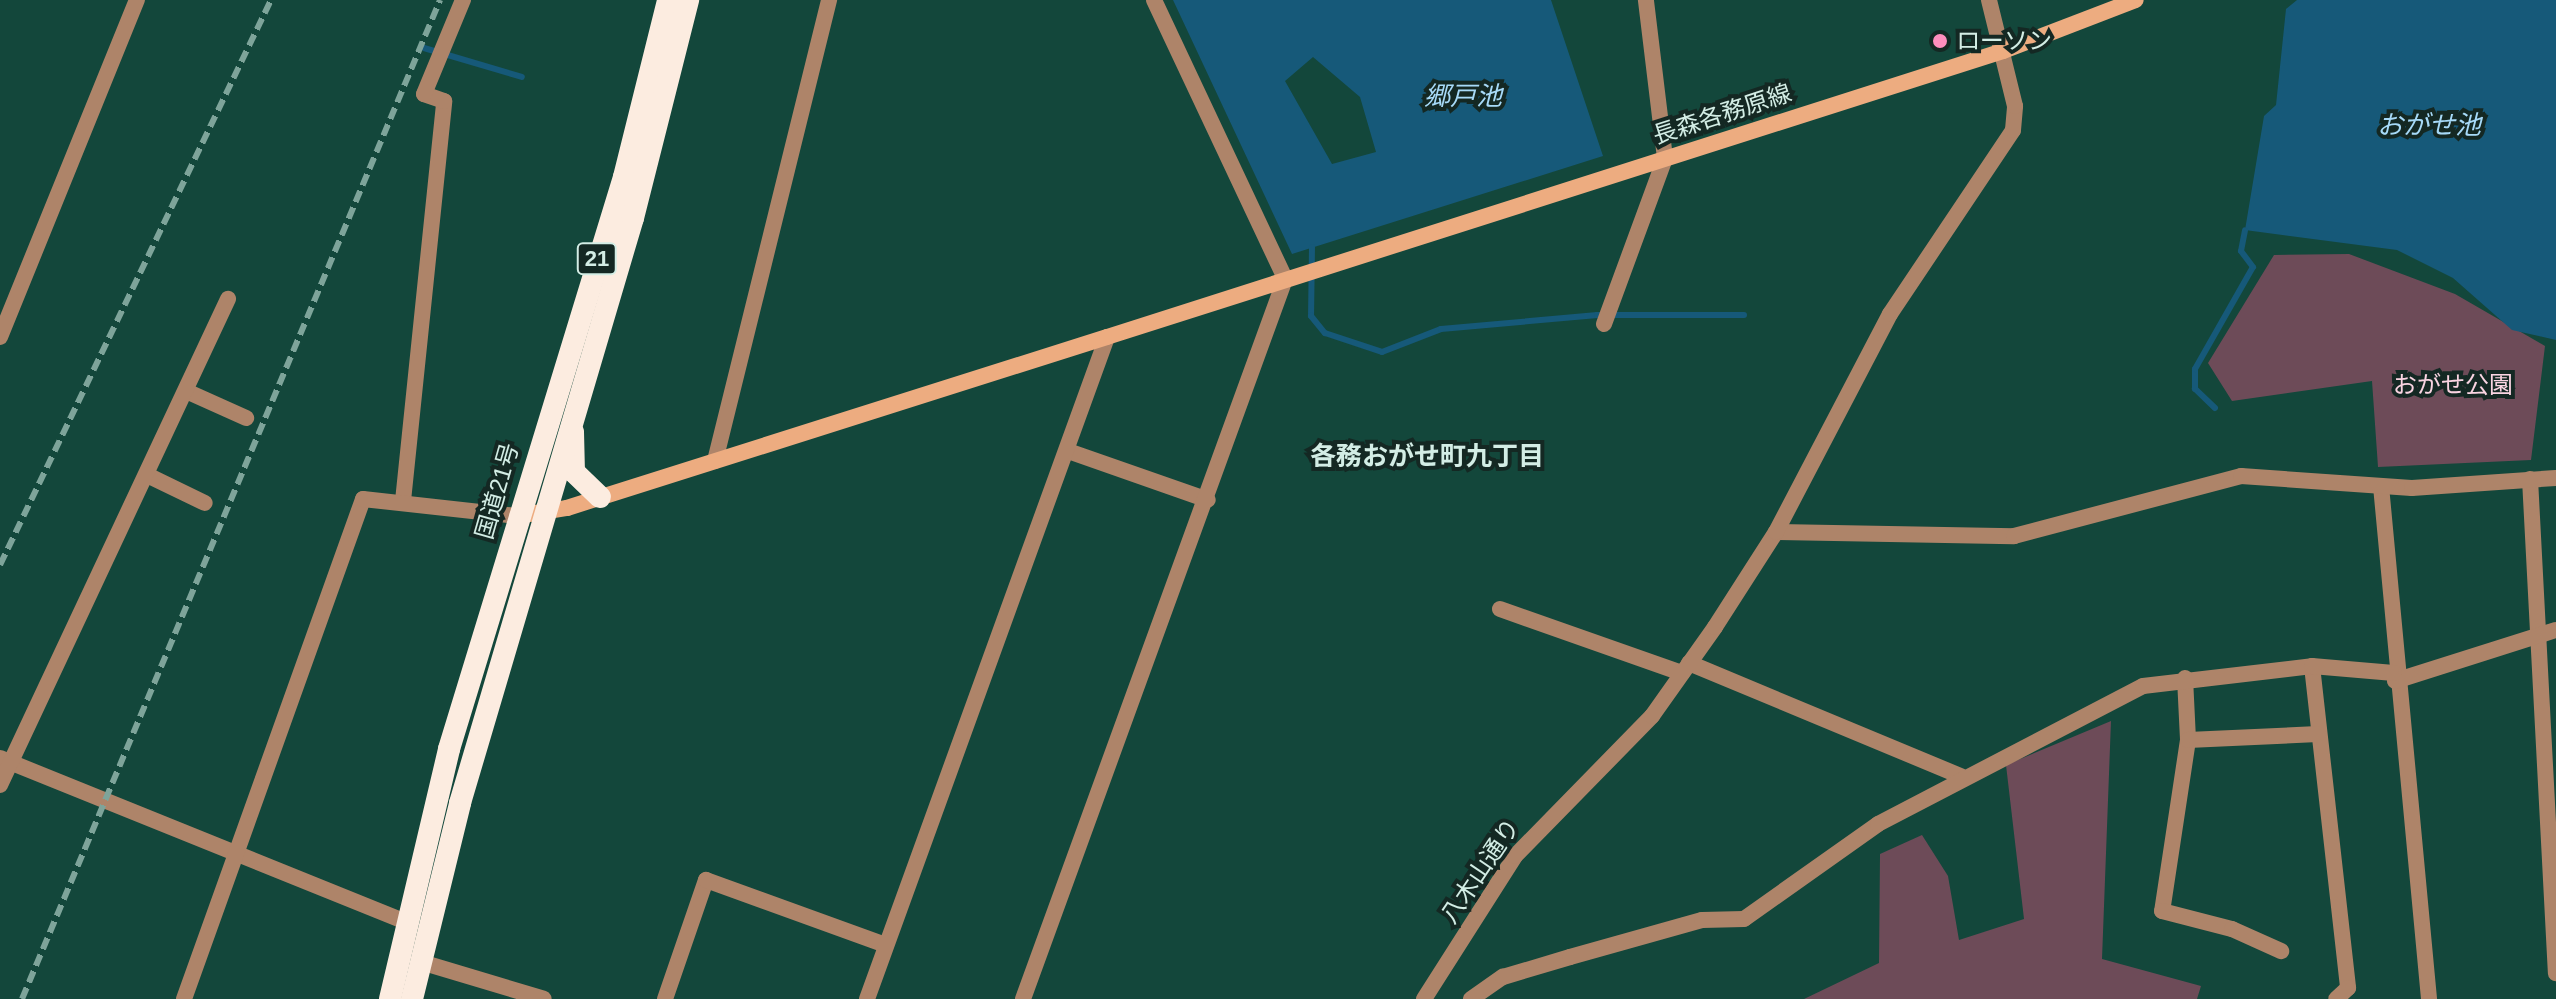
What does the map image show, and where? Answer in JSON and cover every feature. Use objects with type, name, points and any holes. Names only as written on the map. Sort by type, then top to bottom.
[{"type":"highway","name":"国道21号","points":[[390,999],[449,749],[517,516],[624,177],[668,0]]},
{"type":"highway","name":"国道21号","points":[[412,999],[541,514],[633,218],[688,0]]},
{"type":"highway","points":[[579,387],[574,472],[600,497]]},
{"type":"main road","name":"長森各務原線","points":[[517,516],[541,514],[600,497],[1107,337],[2003,51],[2136,0]]},
{"type":"street","points":[[0,337],[137,0]]},
{"type":"street","points":[[403,501],[444,101],[424,94],[463,0]]},
{"type":"street","points":[[715,461],[829,0]]},
{"type":"street","points":[[1023,999],[1208,500],[1285,279],[1154,0]]},
{"type":"street","points":[[1604,324],[1665,158],[1646,0]]},
{"type":"street","points":[[1685,668],[1776,532],[1902,296],[2013,130],[2003,51],[1989,0]]},
{"type":"street","points":[[0,785],[5,760],[147,475],[228,299]]},
{"type":"street","points":[[867,999],[1107,337]]},
{"type":"street","points":[[186,391],[246,418]]},
{"type":"street","points":[[1068,451],[1208,500]]},
{"type":"street","points":[[147,475],[205,503]]},
{"type":"street","points":[[1776,532],[2014,536],[2241,476],[2381,486],[2556,478]]},
{"type":"street","points":[[2530,479],[2548,632],[2556,973]]},
{"type":"street","points":[[2381,486],[2394,677],[2429,999]]},
{"type":"street","points":[[184,999],[363,499],[403,501],[517,516]]},
{"type":"street","points":[[1500,609],[1685,668],[1961,776]]},
{"type":"street","points":[[1471,999],[1503,977],[1570,957],[1702,920],[1744,919],[1878,824],[1961,776],[2143,686],[2185,678],[2312,666],[2394,677],[2548,632]]},
{"type":"street","points":[[2312,666],[2348,988],[2336,999]]},
{"type":"street","name":"八木山通り","points":[[1431,997],[1536,829],[1623,747],[1685,668]]},
{"type":"street","points":[[2185,678],[2188,740],[2162,911],[2232,929],[2281,951]]},
{"type":"street","points":[[2188,740],[2318,734]]},
{"type":"street","points":[[5,760],[237,849],[409,923]]},
{"type":"street","points":[[665,999],[706,880],[886,945]]},
{"type":"street","points":[[421,962],[544,999]]},
{"type":"green space","name":"おがせ公園","points":[[2349,254],[2455,294],[2545,346],[2531,460],[2378,467],[2372,381],[2232,401],[2208,363],[2274,255]]},
{"type":"green space","points":[[2111,721],[2102,959],[2201,986],[2197,999],[1804,999],[1879,963],[1880,854],[1922,835],[1948,876],[1959,940],[2024,919],[2006,765]]},
{"type":"water","name":"郷戸池","points":[[1173,0],[1551,0],[1603,156],[1292,254]],"holes":[[[1313,57],[1360,97],[1376,152],[1332,164],[1285,81]]]},
{"type":"water","name":"おがせ池","points":[[2297,0],[2556,0],[2556,340],[2512,330],[2453,278],[2397,250],[2245,230],[2264,116],[2276,105],[2286,9]]},
{"type":"waterway","points":[[424,48],[522,77]]},
{"type":"waterway","points":[[2215,408],[2195,389],[2195,369],[2253,267],[2241,251],[2245,230]]},
{"type":"waterway","points":[[1312,247],[1311,316],[1325,333],[1382,352],[1441,329],[1597,315],[1744,315]]},
{"type":"railway","points":[[0,565],[271,0]]},
{"type":"railway","points":[[22,999],[440,0]]},
{"type":"place","name":"ローソン","points":[[1940,41]]},
{"type":"district","name":"各務おがせ町九丁目","points":[[1427,457]]}]
